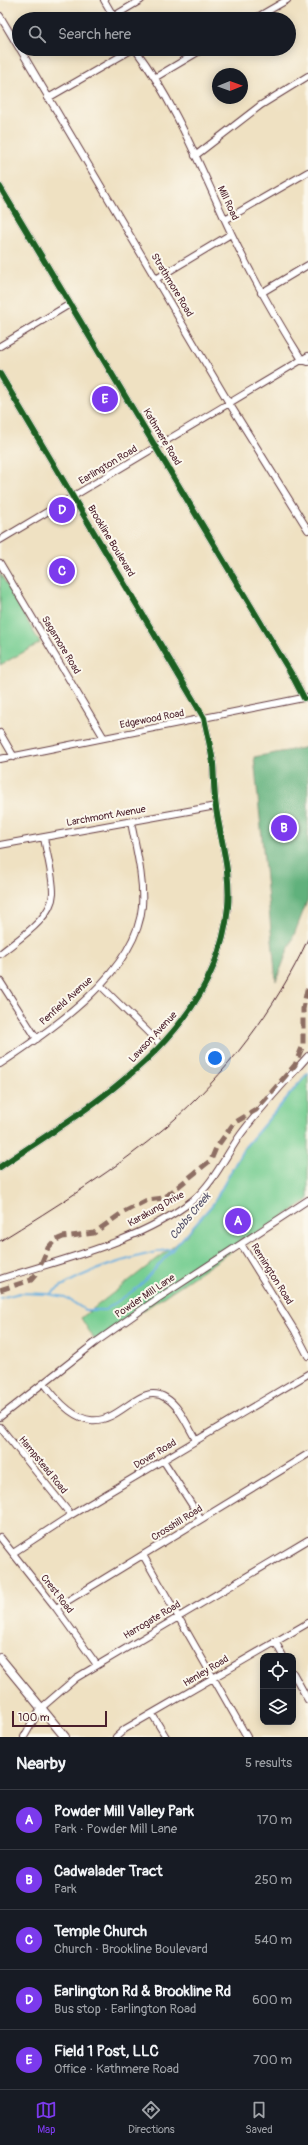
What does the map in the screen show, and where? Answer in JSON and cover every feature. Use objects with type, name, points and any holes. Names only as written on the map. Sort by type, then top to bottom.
[{"type":"main road","points":[[0,1658],[40,1709],[65,1737]]},
{"type":"street","points":[[104,0],[111,12]]},
{"type":"street","points":[[124,12],[141,0]]},
{"type":"street","points":[[266,12],[287,0]]},
{"type":"street","name":"Strathmore Road","points":[[0,16],[12,37]]},
{"type":"street","name":"Strathmore Road","points":[[23,56],[230,403],[308,530]]},
{"type":"street","points":[[48,98],[122,56]]},
{"type":"street","name":"Mill Road","points":[[140,56],[156,77],[261,293],[302,360]]},
{"type":"street","points":[[156,77],[191,56]]},
{"type":"street","points":[[195,156],[261,105],[308,76]]},
{"type":"street","points":[[225,220],[308,172]]},
{"type":"street","name":"Kathmere Road","points":[[0,187],[306,698]]},
{"type":"street","points":[[156,279],[232,234]]},
{"type":"street","points":[[261,293],[308,265]]},
{"type":"street","points":[[0,346],[70,304]]},
{"type":"street","name":"Earlington Road","points":[[0,540],[308,356]]},
{"type":"street","points":[[302,360],[308,362]]},
{"type":"street","name":"Brookline Boulevard","points":[[0,374],[204,718]]},
{"type":"street","name":"Sagamore Road","points":[[0,563],[104,738]]},
{"type":"street","name":"Edgewood Road","points":[[0,759],[306,698]]},
{"type":"street","name":"Lawson Avenue","points":[[0,1167],[88,1108],[126,1079],[161,1045],[190,1011],[204,988],[219,952],[225,927],[228,878],[216,806],[213,761],[204,718]]},
{"type":"street","points":[[0,733],[14,757]]},
{"type":"street","name":"Larchmont Avenue","points":[[0,845],[216,806]]},
{"type":"street","name":"Penfield Avenue","points":[[0,1064],[37,1040],[76,1008],[100,985],[122,958],[131,942],[142,908],[140,868],[131,822]]},
{"type":"street","points":[[0,954],[30,929],[50,905],[52,887],[44,838]]},
{"type":"street","points":[[0,981],[37,1040]]},
{"type":"street","points":[[100,985],[161,1045]]},
{"type":"street","name":"Karakung Drive","points":[[0,1279],[101,1248],[145,1228],[184,1206],[205,1187],[242,1133],[308,1056]]},
{"type":"street","name":"Powder Mill Lane","points":[[0,1417],[102,1337],[308,1200]]},
{"type":"street","name":"Remington Road","points":[[241,1244],[295,1331],[308,1356]]},
{"type":"street","name":"Dover Road","points":[[13,1553],[71,1515],[308,1374]]},
{"type":"street","points":[[44,1383],[67,1410],[80,1417],[91,1420],[113,1416],[144,1396],[155,1394],[163,1396],[175,1406],[196,1440]]},
{"type":"street","name":"Hampstead Road","points":[[0,1428],[71,1515]]},
{"type":"street","name":"Crosshill Road","points":[[56,1608],[308,1454]]},
{"type":"street","points":[[163,1460],[201,1519]]},
{"type":"street","name":"Crest Road","points":[[0,1537],[56,1608],[97,1665]]},
{"type":"street","name":"Harrogate Road","points":[[24,1737],[40,1709],[58,1692],[97,1665],[308,1540]]},
{"type":"street","points":[[143,1555],[247,1737]]},
{"type":"street","name":"Henley Road","points":[[116,1737],[152,1714],[308,1623]]},
{"type":"street","points":[[275,1641],[281,1653]]},
{"type":"street","points":[[296,1678],[308,1700]]},
{"type":"street","points":[[152,1714],[166,1737]]},
{"type":"green space","points":[[0,573],[40,643],[0,665]]},
{"type":"green space","points":[[308,747],[308,899],[276,981],[254,757]]},
{"type":"green space","points":[[308,1072],[308,1200],[96,1342],[81,1318],[184,1238],[213,1204],[244,1148]]},
{"type":"waterway","name":"Cobbs Creek","points":[[0,1298],[20,1293],[47,1294],[65,1297],[85,1310],[105,1310],[140,1286],[213,1204],[244,1148],[308,1073]]},
{"type":"waterway","name":"Cobbs Creek","points":[[50,1294],[76,1278],[124,1260],[171,1249]]},
{"type":"tram line","points":[[0,1241],[64,1201],[128,1157],[167,1126],[209,1086],[229,1063],[265,1016],[281,991],[308,939]]},
{"type":"marked path","points":[[41,1264],[48,1248],[54,1241],[63,1237],[94,1233],[122,1213],[147,1200],[164,1198],[211,1160],[216,1148],[234,1123],[256,1110],[295,1065],[303,1045],[303,1009],[308,985]]},
{"type":"marked path","points":[[0,1290],[31,1280],[38,1272]]},
{"type":"cycle path","points":[[0,187],[292,675],[304,698]]},
{"type":"cycle path","points":[[0,374],[204,718],[213,763],[216,808],[227,869],[229,894],[228,907],[219,952],[201,992],[176,1028],[146,1061],[111,1090],[0,1167]]},
{"type":"place","name":"Field 1 Post, LLC","points":[[105,399]]},
{"type":"place","name":"Earlington Rd & Brookline Rd","points":[[62,510]]},
{"type":"place","name":"Temple Church","points":[[62,571]]},
{"type":"place","name":"Cadwalader Tract","points":[[284,828]]},
{"type":"place","name":"Powder Mill Valley Park","points":[[238,1221]]}]
